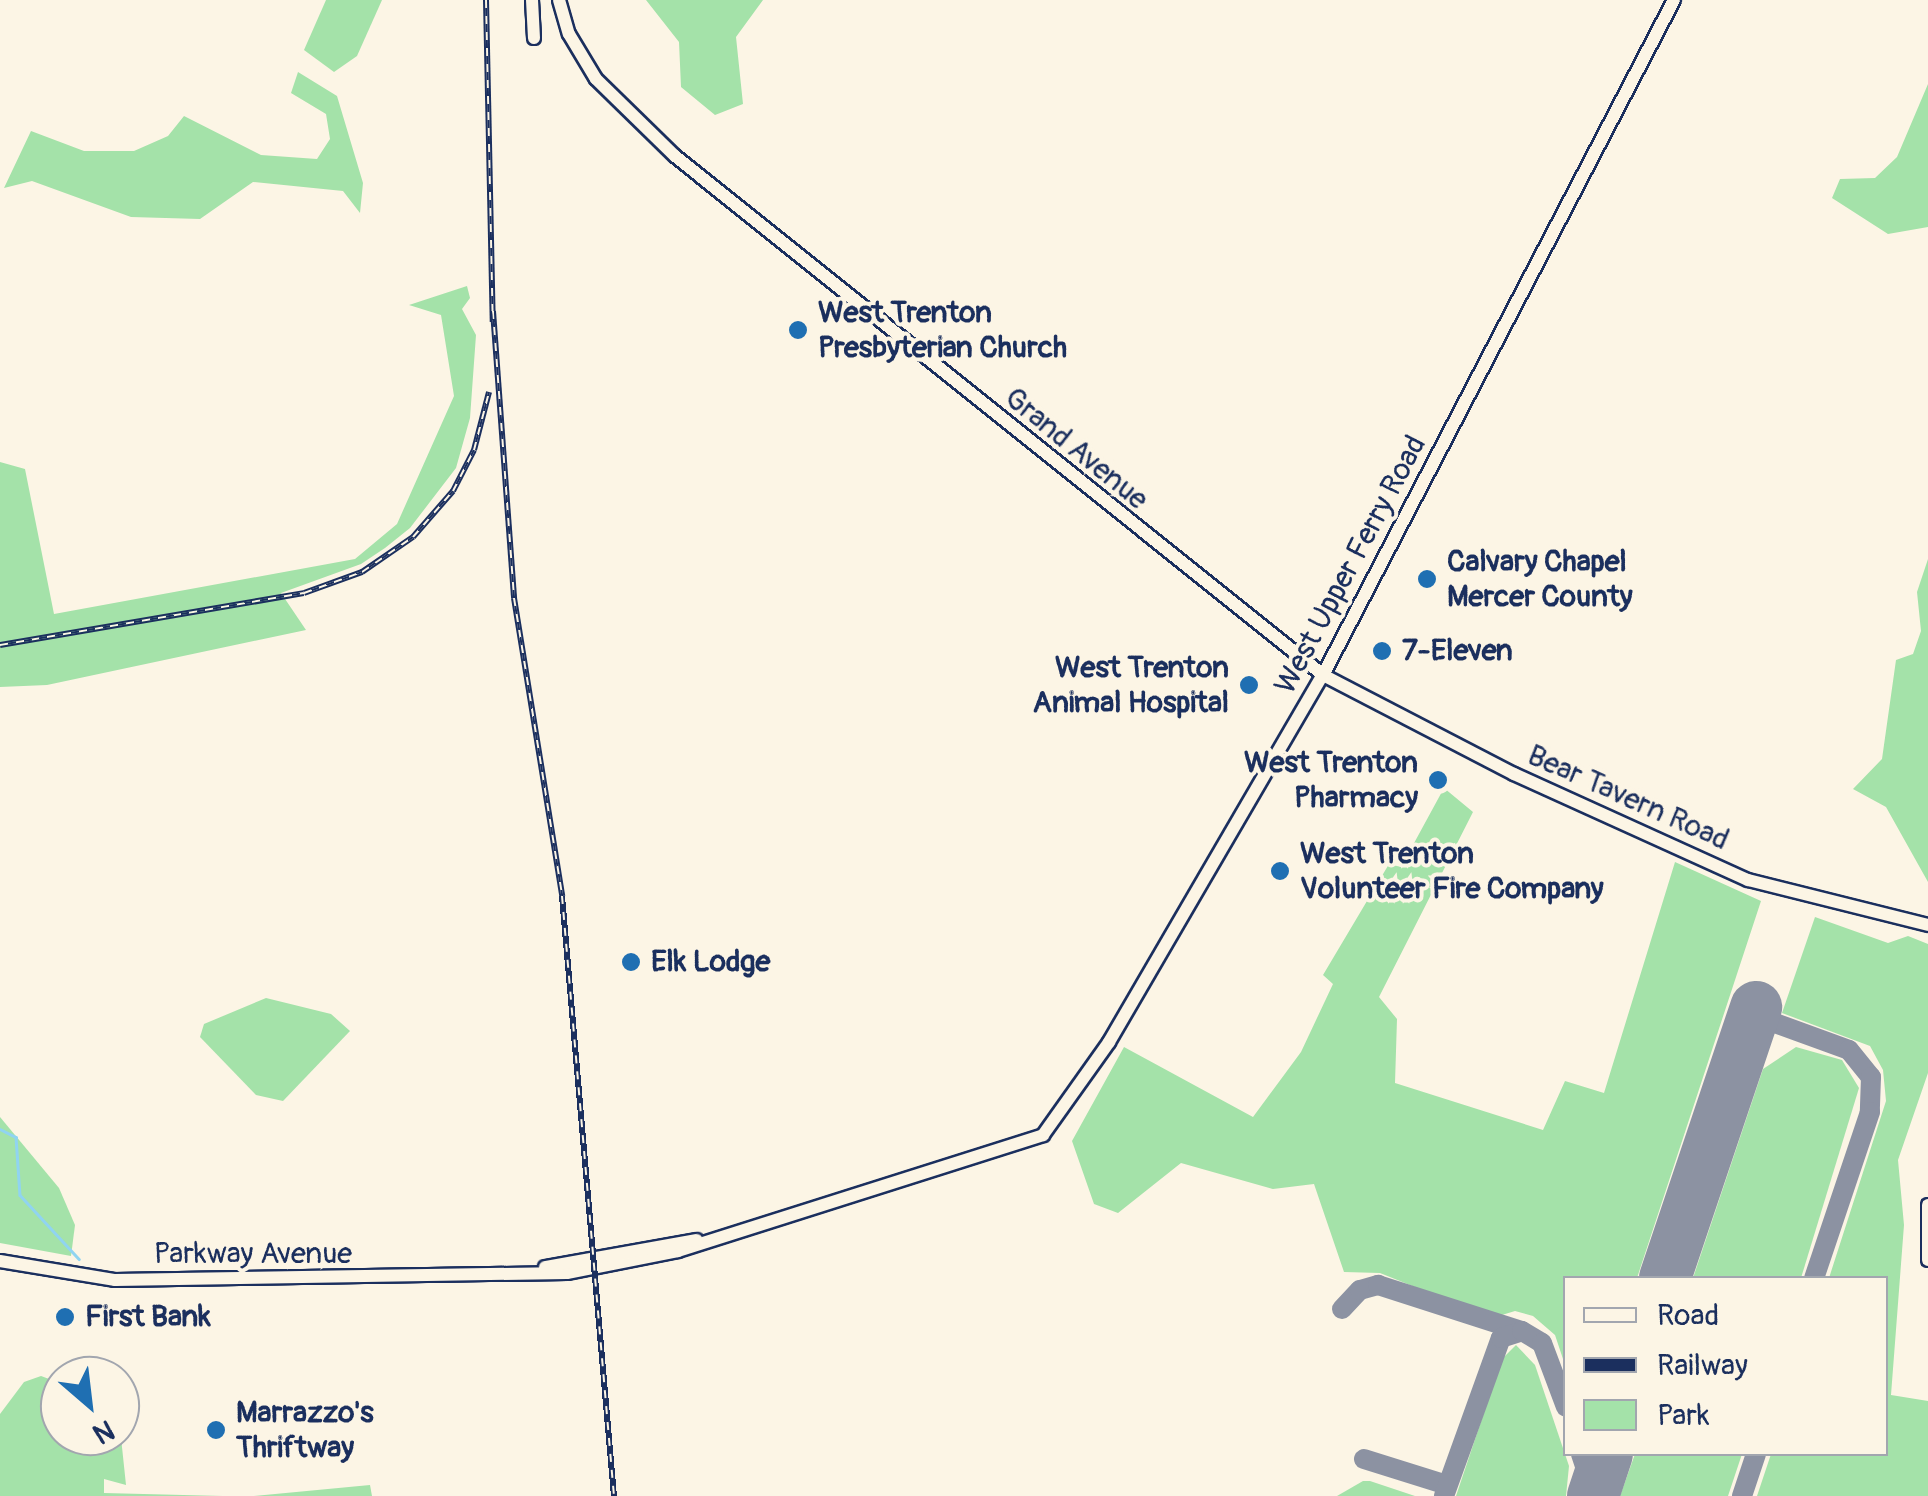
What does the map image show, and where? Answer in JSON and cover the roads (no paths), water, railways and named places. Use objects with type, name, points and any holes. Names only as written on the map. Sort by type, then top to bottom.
[{"type":"main road","points":[[532,0],[534,38]]},
{"type":"main road","name":"Grand Avenue","points":[[558,0],[568,34],[596,79],[675,156],[1323,676]]},
{"type":"main road","name":"West Upper Ferry Road","points":[[1043,1135],[1109,1042],[1323,676],[1674,0]]},
{"type":"main road","name":"Bear Tavern Road","points":[[1323,676],[1514,774],[1748,880],[1928,925]]},
{"type":"main road","name":"Parkway Avenue","points":[[0,1261],[115,1280],[508,1274],[608,1268],[1043,1135]]},
{"type":"main road","points":[[1928,1205],[1928,1260]]},
{"type":"waterway","points":[[0,1129],[16,1137],[20,1195],[79,1259]]},
{"type":"railway","points":[[486,0],[493,322]]},
{"type":"railway","points":[[493,311],[514,598],[562,896],[614,1496]]},
{"type":"railway","points":[[0,645],[304,593],[362,572],[413,537],[453,491],[474,450],[489,392]]},
{"type":"place","name":"West Trenton Presbyterian Church","points":[[798,330]]},
{"type":"place","name":"Calvary Chapel Mercer County","points":[[1427,579]]},
{"type":"place","name":"7-Eleven","points":[[1382,651]]},
{"type":"place","name":"West Trenton Animal Hospital","points":[[1249,685]]},
{"type":"place","name":"West Trenton Pharmacy","points":[[1438,780]]},
{"type":"place","name":"West Trenton Volunteer Fire Company","points":[[1280,871]]},
{"type":"place","name":"Elk Lodge","points":[[631,962]]},
{"type":"place","name":"First Bank","points":[[65,1317]]},
{"type":"place","name":"Marrazzo's Thriftway","points":[[216,1430]]}]
